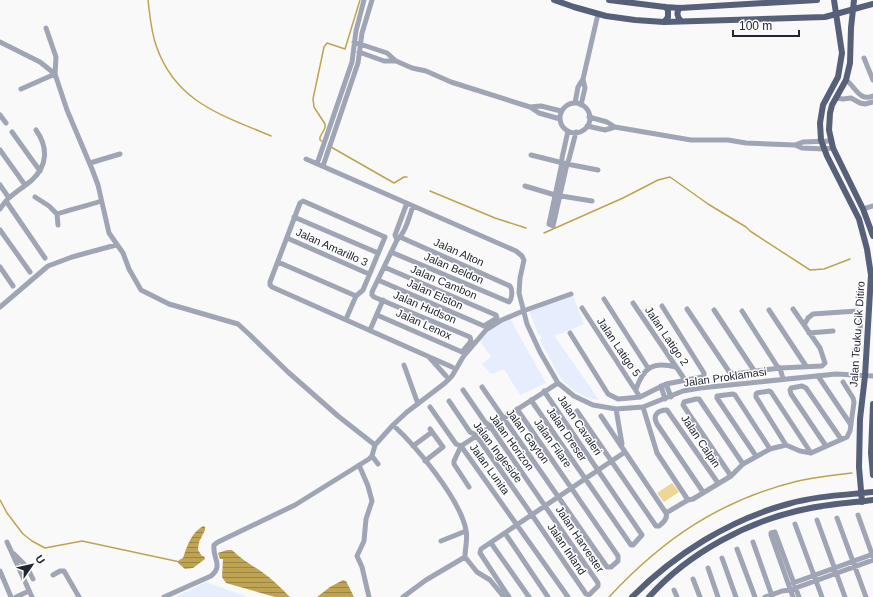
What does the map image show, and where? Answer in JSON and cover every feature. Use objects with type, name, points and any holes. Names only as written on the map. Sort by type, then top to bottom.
[{"type":"main road","points":[[554,0],[598,14],[635,20],[664,22],[825,17],[873,4]]},
{"type":"main road","points":[[609,0],[680,8],[817,0]]},
{"type":"main road","name":"Jalan Teuku Cik Ditiro","points":[[834,0],[842,53],[838,77],[823,105],[820,123],[822,142],[870,248],[871,264],[871,291],[865,376],[860,420],[859,479],[862,502]]},
{"type":"main road","points":[[854,0],[851,28],[850,63],[846,80],[830,113],[829,122],[832,144],[864,209],[873,236]]},
{"type":"main road","points":[[664,22],[668,17],[668,10],[665,7]]},
{"type":"main road","points":[[680,8],[677,13],[681,21]]},
{"type":"main road","points":[[838,77],[846,80]]},
{"type":"main road","points":[[873,404],[871,453],[873,475]]},
{"type":"main road","points":[[859,453],[871,453]]},
{"type":"main road","points":[[632,597],[638,590],[686,551],[719,532],[753,516],[788,503],[822,497],[873,492]]},
{"type":"main road","points":[[649,597],[685,565],[706,550],[737,532],[766,520],[789,513],[821,506],[873,500]]},
{"type":"main road","points":[[638,590],[643,597]]},
{"type":"street","points":[[317,164],[352,62],[356,31],[364,0]]},
{"type":"street","points":[[324,166],[358,64],[362,33],[372,0]]},
{"type":"street","points":[[790,2],[798,0]]},
{"type":"street","points":[[575,103],[578,87],[583,79],[598,14]]},
{"type":"street","points":[[46,28],[56,57],[55,74],[67,110],[98,185],[109,233],[123,253],[129,269],[141,290],[169,304],[238,324],[288,372],[338,416],[375,445]]},
{"type":"street","points":[[0,42],[40,62],[55,74]]},
{"type":"street","points":[[354,42],[387,53],[396,61],[412,68],[426,71],[451,82],[530,107],[539,113],[560,118]]},
{"type":"street","points":[[353,50],[384,61],[396,61]]},
{"type":"street","points":[[864,58],[873,80]]},
{"type":"street","points":[[21,89],[55,74]]},
{"type":"street","points":[[581,105],[585,88],[583,79]]},
{"type":"street","points":[[846,80],[851,83],[856,92],[864,97],[869,98],[873,96]]},
{"type":"street","points":[[851,98],[856,92]]},
{"type":"street","points":[[836,98],[851,98],[860,104],[873,102]]},
{"type":"street","points":[[575,103],[581,105],[588,111],[589,117],[587,126],[576,132],[568,131],[562,124],[560,118],[561,111],[567,105],[575,103]]},
{"type":"street","points":[[530,107],[541,106],[561,111]]},
{"type":"street","points":[[0,115],[6,123]]},
{"type":"street","points":[[589,117],[615,126],[691,140],[728,140],[746,143],[795,145],[802,148],[824,149],[832,144]]},
{"type":"street","points":[[587,126],[605,130],[615,126]]},
{"type":"street","points":[[0,209],[7,199],[33,179],[40,171],[45,158],[42,139],[36,130]]},
{"type":"street","points":[[565,164],[562,158],[568,131]]},
{"type":"street","points":[[12,132],[40,171]]},
{"type":"street","points":[[551,225],[565,164],[570,159],[576,132]]},
{"type":"street","points":[[795,145],[803,142],[822,142],[832,144]]},
{"type":"street","points":[[0,150],[25,185]]},
{"type":"street","points":[[90,163],[120,154]]},
{"type":"street","points":[[531,155],[565,164],[598,170]]},
{"type":"street","points":[[306,159],[414,206],[378,280]]},
{"type":"street","points":[[0,186],[46,258]]},
{"type":"street","points":[[524,186],[558,195],[592,201]]},
{"type":"street","points":[[35,197],[49,206],[57,214],[58,225]]},
{"type":"street","points":[[57,214],[102,201]]},
{"type":"street","points":[[346,319],[356,296],[363,290],[385,238],[382,235],[305,201],[302,202],[300,203],[294,217],[270,285],[452,367]]},
{"type":"street","points":[[398,238],[395,235],[407,203]]},
{"type":"street","name":"Jalan Proklamasi","points":[[414,206],[516,251],[522,256],[524,260],[520,278],[519,293],[522,311],[540,352],[558,383],[574,396],[593,405],[616,410],[643,407],[683,392],[700,388],[836,374],[873,376]]},
{"type":"street","points":[[864,209],[873,206]]},
{"type":"street","points":[[294,217],[378,253],[387,260]]},
{"type":"street","points":[[0,230],[30,272]]},
{"type":"street","name":"Jalan Amarillo 3","points":[[287,238],[370,274]]},
{"type":"street","name":"Jalan Alton","points":[[398,238],[510,286],[512,289],[509,302]]},
{"type":"street","points":[[0,307],[48,266],[72,257],[116,245]]},
{"type":"street","name":"Jalan Beldon","points":[[378,253],[391,253],[509,302]]},
{"type":"street","points":[[278,262],[356,296]]},
{"type":"street","points":[[0,267],[13,286]]},
{"type":"street","name":"Jalan Cambon","points":[[384,267],[496,315],[496,318],[484,326]]},
{"type":"street","name":"Jalan Hudson","points":[[378,280],[372,295],[470,338],[471,341],[462,352]]},
{"type":"street","name":"Jalan Elston","points":[[378,280],[484,326]]},
{"type":"street","points":[[164,597],[215,573],[218,564],[214,545],[218,542],[295,505],[359,466],[372,456],[375,445],[392,426],[448,380],[463,357],[486,330],[502,320],[522,311],[571,294]]},
{"type":"street","points":[[604,299],[648,368]]},
{"type":"street","points":[[370,330],[383,300]]},
{"type":"street","name":"Jalan Latigo 2","points":[[633,303],[685,380]]},
{"type":"street","points":[[570,333],[608,394],[618,399],[640,396],[663,385],[702,378],[704,372],[662,306]]},
{"type":"street","name":"Jalan Latigo 5","points":[[582,308],[640,396]]},
{"type":"street","points":[[687,309],[730,373],[734,374],[778,368],[822,366],[826,363],[820,348],[793,309]]},
{"type":"street","points":[[714,310],[755,372]]},
{"type":"street","points":[[769,310],[806,366]]},
{"type":"street","points":[[742,311],[778,368],[781,379]]},
{"type":"street","points":[[804,326],[808,318],[813,314],[857,311],[860,312],[860,331]]},
{"type":"street","name":"Jalan Lenox","points":[[377,315],[462,352]]},
{"type":"street","points":[[809,333],[833,331]]},
{"type":"street","points":[[428,356],[446,376]]},
{"type":"street","points":[[636,389],[639,379],[648,368],[656,364],[676,367]]},
{"type":"street","points":[[404,365],[418,404]]},
{"type":"street","points":[[818,376],[851,425]]},
{"type":"street","points":[[811,452],[773,394],[768,391],[757,393],[756,397],[786,445],[800,451],[811,452],[849,434],[854,402],[843,382]]},
{"type":"street","points":[[470,487],[454,464],[461,446],[558,383]]},
{"type":"street","points":[[663,385],[668,398]]},
{"type":"street","points":[[826,446],[791,394],[790,390],[793,388],[804,386],[841,439]]},
{"type":"street","name":"Jalan Gayton","points":[[482,387],[607,567]]},
{"type":"street","name":"Jalan Horizon","points":[[464,390],[545,506]]},
{"type":"street","name":"Jalan Cavaleri","points":[[544,392],[642,535],[633,545],[631,545]]},
{"type":"street","points":[[756,456],[717,398],[718,395],[735,395],[770,449]]},
{"type":"street","points":[[731,476],[683,405],[684,402],[696,399],[699,400],[743,464]]},
{"type":"street","name":"Jalan Ingleside","points":[[449,400],[470,432],[476,435],[532,515]]},
{"type":"street","name":"Jalan Dreser","points":[[532,400],[631,545]]},
{"type":"street","name":"Jalan Lunita","points":[[430,407],[456,444],[461,446],[518,524],[568,597]]},
{"type":"street","points":[[643,407],[657,453],[688,500]]},
{"type":"street","name":"Jalan Filare","points":[[517,409],[618,556],[618,561],[611,567],[607,567]]},
{"type":"street","name":"Jalan Calpin","points":[[703,492],[657,424],[655,416],[658,412],[665,409],[668,410],[718,484]]},
{"type":"street","points":[[616,410],[624,450]]},
{"type":"street","points":[[577,411],[656,526],[659,526],[667,517],[666,513],[601,416]]},
{"type":"street","points":[[392,426],[413,446],[449,493],[459,512],[466,531],[464,558],[477,572],[490,580],[504,597]]},
{"type":"street","points":[[413,446],[431,431],[443,447],[425,461]]},
{"type":"street","points":[[666,513],[731,476],[743,464],[756,456],[770,449],[786,445]]},
{"type":"street","points":[[509,597],[481,555],[481,549],[612,461],[624,450]]},
{"type":"street","points":[[372,456],[378,464]]},
{"type":"street","points":[[359,466],[368,486],[372,501],[366,519],[364,541],[357,556],[362,567],[369,597]]},
{"type":"street","name":"Jalan Harvester","points":[[545,506],[598,583],[596,588],[589,594],[586,594]]},
{"type":"street","name":"Jalan Inland","points":[[532,515],[586,594]]},
{"type":"street","points":[[765,597],[772,596],[795,585],[873,556],[858,515]]},
{"type":"street","points":[[837,518],[866,597]]},
{"type":"street","points":[[817,520],[845,597]]},
{"type":"street","points":[[796,524],[822,597]]},
{"type":"street","points":[[441,542],[466,531]]},
{"type":"street","points":[[793,597],[771,533],[776,532],[799,597]]},
{"type":"street","points":[[505,533],[548,597]]},
{"type":"street","points":[[7,542],[32,597]]},
{"type":"street","points":[[753,542],[772,596]]},
{"type":"street","points":[[492,543],[529,597]]},
{"type":"street","points":[[11,550],[27,567],[33,580]]},
{"type":"street","points":[[737,550],[754,597]]},
{"type":"street","points":[[403,597],[426,580],[464,558]]},
{"type":"street","points":[[722,558],[736,597]]},
{"type":"street","points":[[708,568],[718,597]]},
{"type":"street","points":[[0,571],[11,597]]},
{"type":"street","points":[[54,575],[60,571],[64,571],[79,597]]},
{"type":"street","points":[[693,579],[700,597]]},
{"type":"street","points":[[674,590],[677,597]]},
{"type":"street","points":[[16,597],[29,591]]},
{"type":"shaded area","points":[[573,295],[584,324],[563,333],[554,335],[599,400],[588,398],[576,392],[564,382],[558,374],[540,340],[542,337],[538,334],[529,311]]},
{"type":"shaded area","points":[[510,319],[546,383],[520,395],[504,369],[493,374],[490,373],[482,364],[491,357],[479,339],[487,332]]},
{"type":"shaded area","points":[[672,483],[679,492],[664,502],[657,493]]},
{"type":"shaded area","points":[[203,526],[205,527],[205,530],[199,542],[198,550],[205,559],[193,568],[185,569],[178,563],[179,560],[183,558],[192,536]]},
{"type":"shaded area","points":[[232,550],[242,559],[266,575],[290,597],[275,597],[226,583],[222,577],[223,559],[220,559],[218,553]]},
{"type":"shaded area","points":[[343,580],[346,581],[354,597],[317,597],[330,587]]},
{"type":"shaded area","points":[[206,582],[247,597],[176,597]]},
{"type":"waterway","points":[[148,0],[153,36],[157,48],[166,67],[176,82],[203,105],[235,121],[271,136]]},
{"type":"waterway","points":[[323,142],[320,140],[320,137],[325,128],[325,124],[314,107],[313,99],[324,47],[327,43],[345,49],[360,0]]},
{"type":"waterway","points":[[331,147],[394,183],[404,177],[407,177]]},
{"type":"waterway","points":[[544,233],[623,198],[658,180],[670,177],[708,204],[746,227],[810,270],[824,269],[850,259]]},
{"type":"waterway","points":[[430,191],[495,218],[526,228]]},
{"type":"waterway","points":[[609,597],[650,557],[694,524],[718,511],[743,499],[798,481],[852,473]]},
{"type":"waterway","points":[[0,500],[7,513],[23,534],[45,548],[82,541],[180,562]]}]
